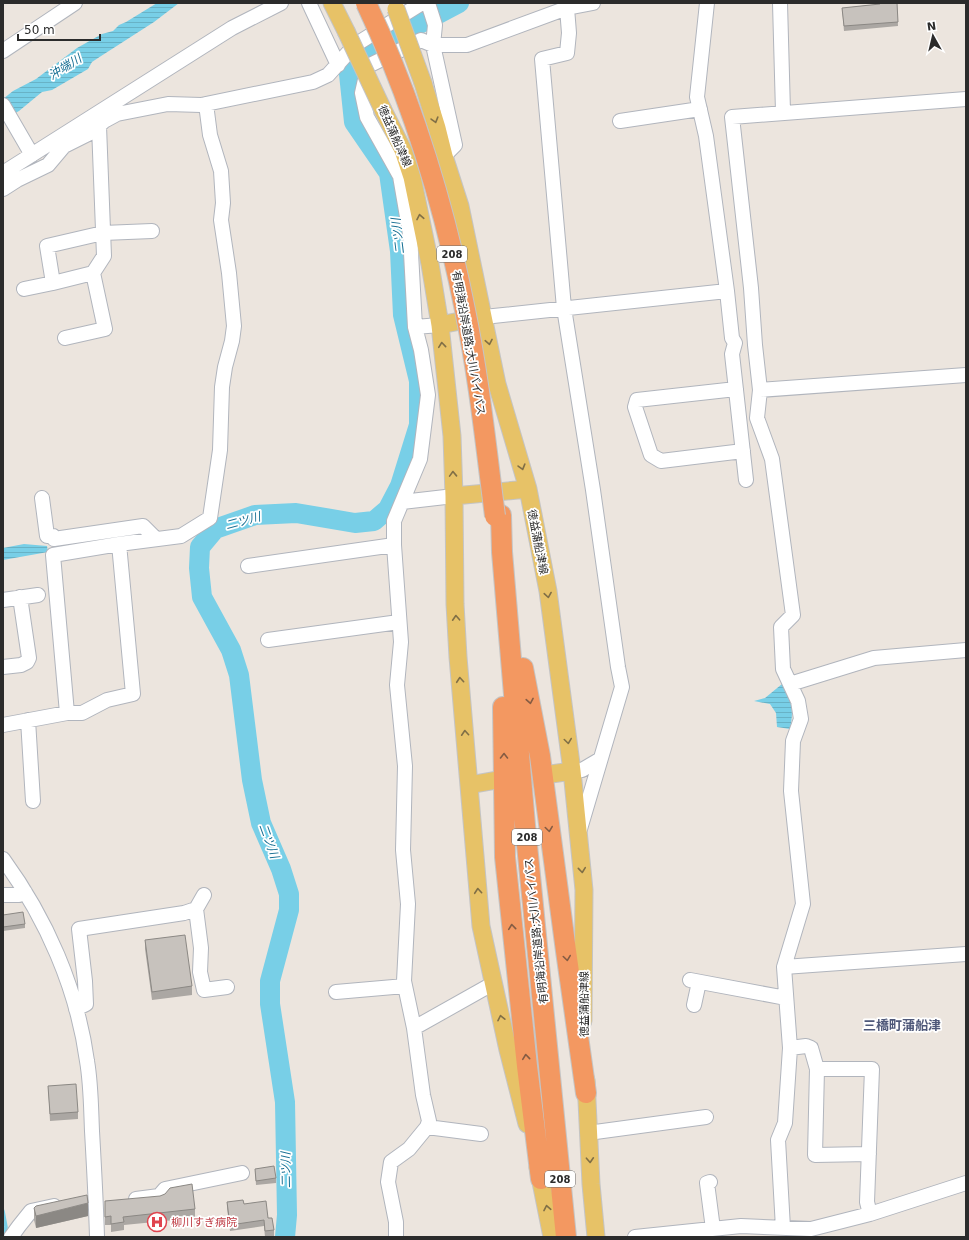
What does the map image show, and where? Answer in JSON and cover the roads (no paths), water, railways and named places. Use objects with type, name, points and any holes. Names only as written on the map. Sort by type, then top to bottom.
[{"type":"highway","name":"有明海沿岸道路;大川バイパス","points":[[366,3],[409,106],[429,166],[449,236],[465,310],[498,516]]},
{"type":"highway","name":"有明海沿岸道路;大川バイパス","points":[[374,3],[415,104],[435,164],[455,234],[471,309],[480,361],[502,552],[525,825],[566,1237]]},
{"type":"highway","points":[[502,552],[540,756],[586,1093]]},
{"type":"highway","points":[[502,552],[504,857],[541,1178]]},
{"type":"main road","name":"徳益蒲船津線","points":[[332,3],[403,150],[412,177],[430,264],[440,325],[452,436],[458,657],[481,926],[508,1050],[541,1178],[552,1237]]},
{"type":"main road","name":"徳益蒲船津線","points":[[394,6],[423,83],[460,206],[497,384],[528,489],[548,591],[572,771],[584,890],[583,1017],[588,1134],[596,1237]]},
{"type":"main road","points":[[440,325],[484,317]]},
{"type":"main road","points":[[454,496],[528,489]]},
{"type":"main road","points":[[551,774],[572,771]]},
{"type":"main road","points":[[469,785],[497,780]]},
{"type":"street","points":[[3,51],[75,3]]},
{"type":"street","points":[[3,174],[29,152],[232,28],[281,3]]},
{"type":"street","points":[[309,3],[338,64]]},
{"type":"street","points":[[3,189],[17,180],[48,166],[64,146],[92,132],[104,121],[117,114],[168,104],[206,104],[313,82],[328,75],[355,45],[422,3]]},
{"type":"street","points":[[428,3],[435,25],[433,45],[456,145],[444,156]]},
{"type":"street","points":[[396,1237],[396,1222],[388,1182],[391,1162],[409,1149],[427,1128],[429,1121],[422,1095],[414,1028],[404,981],[408,904],[403,850],[404,766],[397,685],[401,642],[394,545],[394,521],[420,459],[428,395],[421,350],[415,327],[410,234],[400,176],[367,117],[362,93],[368,66],[422,40],[433,45],[467,45],[567,8],[593,3]]},
{"type":"street","points":[[707,3],[697,97],[706,136],[728,291],[732,338],[735,343],[732,354],[746,480]]},
{"type":"street","points":[[780,3],[783,112]]},
{"type":"street","points":[[567,8],[569,33],[567,53],[542,59],[564,308],[622,687],[578,833]]},
{"type":"street","points":[[783,1228],[778,1140],[785,1123],[790,1048],[784,967],[803,904],[791,791],[793,741],[801,719],[798,701],[783,669],[781,627],[792,615],[772,458],[757,418],[760,390],[751,288],[732,117],[966,99]]},
{"type":"street","points":[[67,713],[53,555],[181,536],[210,518],[220,450],[222,387],[234,326],[229,274],[221,220],[223,202],[221,171],[210,135],[206,104]]},
{"type":"street","points":[[3,105],[29,152]]},
{"type":"street","points":[[620,121],[700,109]]},
{"type":"street","points":[[24,289],[93,273],[104,256],[99,126]]},
{"type":"street","points":[[53,283],[47,246],[103,233],[152,231]]},
{"type":"street","points":[[65,338],[105,329],[93,273]]},
{"type":"street","points":[[484,317],[728,291]]},
{"type":"street","points":[[415,327],[440,325]]},
{"type":"street","points":[[760,390],[966,375]]},
{"type":"street","points":[[736,388],[637,400],[635,407],[651,455],[660,461],[743,451]]},
{"type":"street","points":[[402,502],[454,496]]},
{"type":"street","points":[[42,498],[47,536],[53,536],[54,539],[143,526],[156,539]]},
{"type":"street","points":[[3,725],[67,713],[82,713],[107,700],[133,694],[119,544]]},
{"type":"street","points":[[248,566],[394,545]]},
{"type":"street","points":[[3,600],[38,594]]},
{"type":"street","points":[[3,667],[27,662],[29,658],[20,597]]},
{"type":"street","points":[[268,640],[399,622]]},
{"type":"street","points":[[790,684],[874,658],[966,650]]},
{"type":"street","points":[[28,720],[33,801]]},
{"type":"street","points":[[572,771],[582,770],[599,760]]},
{"type":"street","points":[[3,859],[18,879],[56,949],[66,975],[76,1009],[87,1061],[90,1086],[100,1200],[97,1237]]},
{"type":"street","points":[[3,894],[19,895],[25,892]]},
{"type":"street","points":[[204,895],[196,910],[201,948],[200,972],[204,990],[227,987]]},
{"type":"street","points":[[76,1009],[86,1004],[79,929],[196,910]]},
{"type":"street","points":[[784,967],[966,954]]},
{"type":"street","points":[[694,1005],[694,981],[786,998]]},
{"type":"street","points":[[414,1028],[494,983]]},
{"type":"street","points":[[336,992],[405,986]]},
{"type":"street","points":[[790,1048],[806,1046],[811,1048],[817,1069],[815,1155],[869,1154]]},
{"type":"street","points":[[817,1069],[872,1069],[867,1202],[870,1214]]},
{"type":"street","points":[[588,1134],[706,1117]]},
{"type":"street","points":[[427,1128],[481,1134]]},
{"type":"street","points":[[124,1200],[159,1196],[165,1189],[242,1173]]},
{"type":"street","points":[[710,1182],[707,1183],[713,1229]]},
{"type":"street","points":[[635,1237],[741,1226],[783,1228],[811,1233],[966,1183]]},
{"type":"street","points":[[81,1200],[100,1200]]},
{"type":"street","points":[[18,1233],[31,1211],[67,1203]]},
{"type":"water","name":"沖端川","points":[[157,3],[179,3],[154,22],[92,62],[88,69],[52,90],[42,92],[19,111],[8,117],[3,99],[13,91],[36,79],[77,48],[102,34],[113,31],[119,25]]},
{"type":"water","points":[[24,544],[47,546],[48,552],[3,560],[3,548]]},
{"type":"water","points":[[782,684],[788,696],[792,711],[790,729],[777,727],[776,713],[770,704],[754,701],[765,698]]},
{"type":"waterway","name":"二ツ川","points":[[285,1237],[287,1215],[285,1102],[270,1004],[270,981],[289,910],[289,894],[281,869],[261,823],[252,780],[239,675],[231,650],[202,597],[199,568],[200,547],[215,529],[255,515],[296,513],[355,523],[374,521],[388,509],[400,486],[419,425],[419,381],[403,315],[400,251],[389,173],[354,122],[349,74],[374,48],[459,3]]},
{"type":"waterway","points":[[3,1211],[6,1227],[3,1237]]},
{"type":"place","name":"柳川すぎ病院","points":[[157,1222]]},
{"type":"district","name":"三橋町蒲船津","points":[[902,1025]]}]
